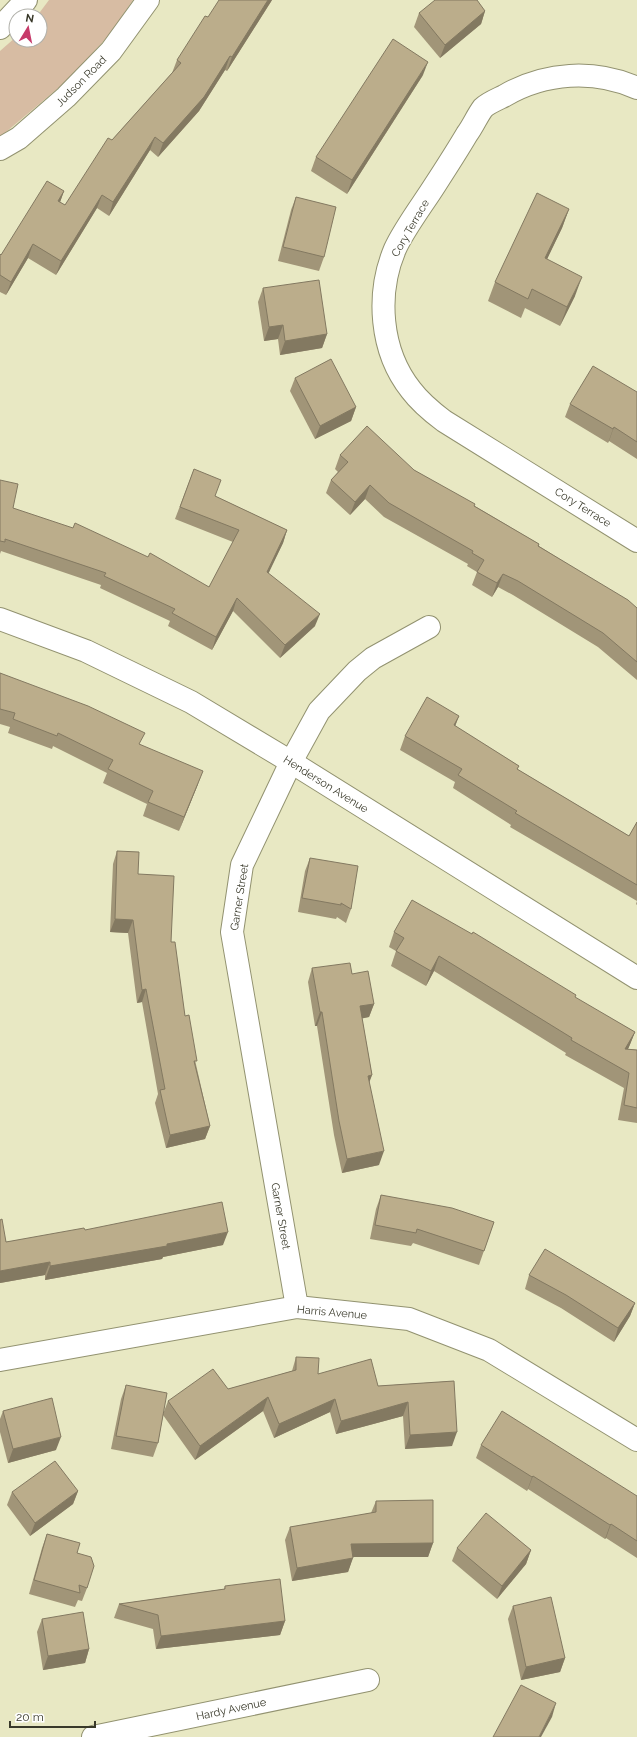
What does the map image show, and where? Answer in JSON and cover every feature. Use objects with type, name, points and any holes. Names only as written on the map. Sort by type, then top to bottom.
[{"type":"street","points":[[0,28],[26,0]]},
{"type":"street","name":"Judson Road","points":[[0,149],[19,138],[66,97],[111,51],[148,0]]},
{"type":"street","name":"Cory Terrace","points":[[637,88],[592,76],[572,75],[548,78],[520,86],[484,107],[396,248],[385,284],[383,308],[384,325],[389,346],[398,369],[410,390],[431,411],[444,421],[637,541]]},
{"type":"street","name":"Henderson Avenue","points":[[0,619],[86,651],[191,702],[291,762],[637,978]]},
{"type":"street","name":"Garner Street","points":[[297,1307],[232,932],[242,865],[291,762],[319,711],[342,685],[373,658],[429,627]]},
{"type":"street","name":"Harris Avenue","points":[[0,1360],[297,1307],[409,1319],[489,1350],[637,1440]]},
{"type":"street","name":"Hardy Avenue","points":[[93,1737],[368,1680]]},
{"type":"shaded area","points":[[49,0],[133,0],[110,34],[69,79],[0,137],[0,51],[8,44],[8,48],[48,48],[48,8],[43,8]]},
{"type":"building","points":[[219,0],[268,0],[232,57],[230,56],[204,97],[163,143],[155,137],[113,202],[102,195],[61,261],[33,244],[11,282],[0,275],[0,254],[1,255],[47,181],[64,191],[58,201],[65,205],[108,138],[112,140],[181,63],[177,60],[205,16],[208,17]]},
{"type":"building","points":[[435,0],[477,0],[485,11],[445,45],[419,13]]},
{"type":"building","points":[[393,39],[428,62],[352,180],[316,157]]},
{"type":"building","points":[[537,193],[569,209],[545,258],[582,277],[567,307],[532,289],[528,299],[495,282]]},
{"type":"building","points":[[296,197],[336,207],[324,257],[283,247]]},
{"type":"building","points":[[319,280],[327,334],[285,341],[283,325],[269,327],[263,288]]},
{"type":"building","points":[[331,359],[356,407],[320,426],[295,378]]},
{"type":"building","points":[[593,366],[637,392],[637,442],[614,427],[613,429],[570,404]]},
{"type":"building","points":[[367,426],[414,470],[475,504],[474,506],[539,544],[538,546],[628,600],[637,608],[637,662],[603,633],[518,581],[503,574],[497,583],[477,572],[484,560],[472,553],[473,551],[389,503],[370,485],[355,502],[331,480],[348,462],[340,455]]},
{"type":"building","points":[[194,469],[221,480],[215,496],[287,530],[267,572],[320,614],[285,645],[237,598],[216,637],[172,613],[175,609],[104,576],[106,573],[5,539],[5,542],[0,541],[0,480],[18,484],[13,508],[73,528],[75,523],[148,557],[150,553],[209,587],[239,530],[180,507]]},
{"type":"building","points":[[0,673],[88,706],[145,733],[139,744],[203,771],[184,817],[148,802],[153,791],[108,769],[113,760],[58,733],[57,736],[13,719],[15,713],[0,709]]},
{"type":"building","points":[[427,697],[459,716],[454,725],[519,766],[517,769],[629,836],[637,822],[637,885],[515,813],[517,811],[458,775],[462,769],[405,736]]},
{"type":"building","points":[[117,851],[139,852],[138,874],[174,876],[171,942],[175,942],[185,1016],[189,1015],[197,1061],[194,1061],[210,1126],[170,1135],[160,1090],[165,1089],[146,989],[142,990],[133,920],[115,919]]},
{"type":"building","points":[[310,858],[358,866],[351,909],[341,903],[341,905],[302,898]]},
{"type":"building","points":[[412,900],[472,934],[473,932],[576,995],[575,997],[635,1032],[625,1049],[637,1050],[637,1108],[624,1105],[629,1073],[571,1040],[572,1038],[439,956],[431,971],[396,951],[404,938],[394,932]]},
{"type":"building","points":[[350,963],[352,974],[368,971],[374,1004],[360,1006],[372,1075],[368,1076],[384,1151],[347,1159],[339,1121],[322,1012],[320,1012],[312,968]]},
{"type":"building","points":[[381,1195],[452,1208],[494,1222],[484,1251],[417,1229],[416,1233],[375,1225]]},
{"type":"building","points":[[222,1202],[228,1232],[167,1244],[167,1246],[50,1266],[50,1262],[0,1271],[0,1220],[2,1219],[6,1242],[84,1228],[85,1230]]},
{"type":"building","points":[[545,1249],[635,1303],[618,1328],[566,1295],[529,1275]]},
{"type":"building","points":[[296,1357],[319,1358],[318,1374],[371,1359],[378,1386],[454,1381],[457,1432],[410,1435],[408,1402],[341,1421],[335,1399],[279,1424],[268,1397],[200,1446],[168,1401],[213,1369],[228,1389],[296,1370]]},
{"type":"building","points":[[126,1385],[167,1393],[158,1443],[116,1436]]},
{"type":"building","points":[[52,1398],[61,1437],[13,1449],[3,1411]]},
{"type":"building","points":[[502,1411],[637,1496],[637,1541],[481,1445]]},
{"type":"building","points":[[55,1461],[78,1491],[35,1523],[12,1492]]},
{"type":"building","points":[[433,1500],[433,1543],[351,1544],[353,1558],[297,1568],[290,1527],[376,1512],[376,1501]]},
{"type":"building","points":[[486,1513],[531,1550],[502,1586],[457,1548]]},
{"type":"building","points":[[47,1534],[80,1543],[77,1553],[91,1557],[94,1566],[87,1588],[79,1585],[80,1593],[34,1580]]},
{"type":"building","points":[[280,1579],[285,1621],[161,1636],[158,1615],[119,1604],[225,1589],[225,1586]]},
{"type":"building","points":[[551,1597],[565,1658],[526,1667],[513,1606]]},
{"type":"building","points":[[83,1612],[89,1649],[48,1656],[42,1619]]},
{"type":"building","points":[[521,1685],[556,1703],[539,1737],[493,1737]]}]
